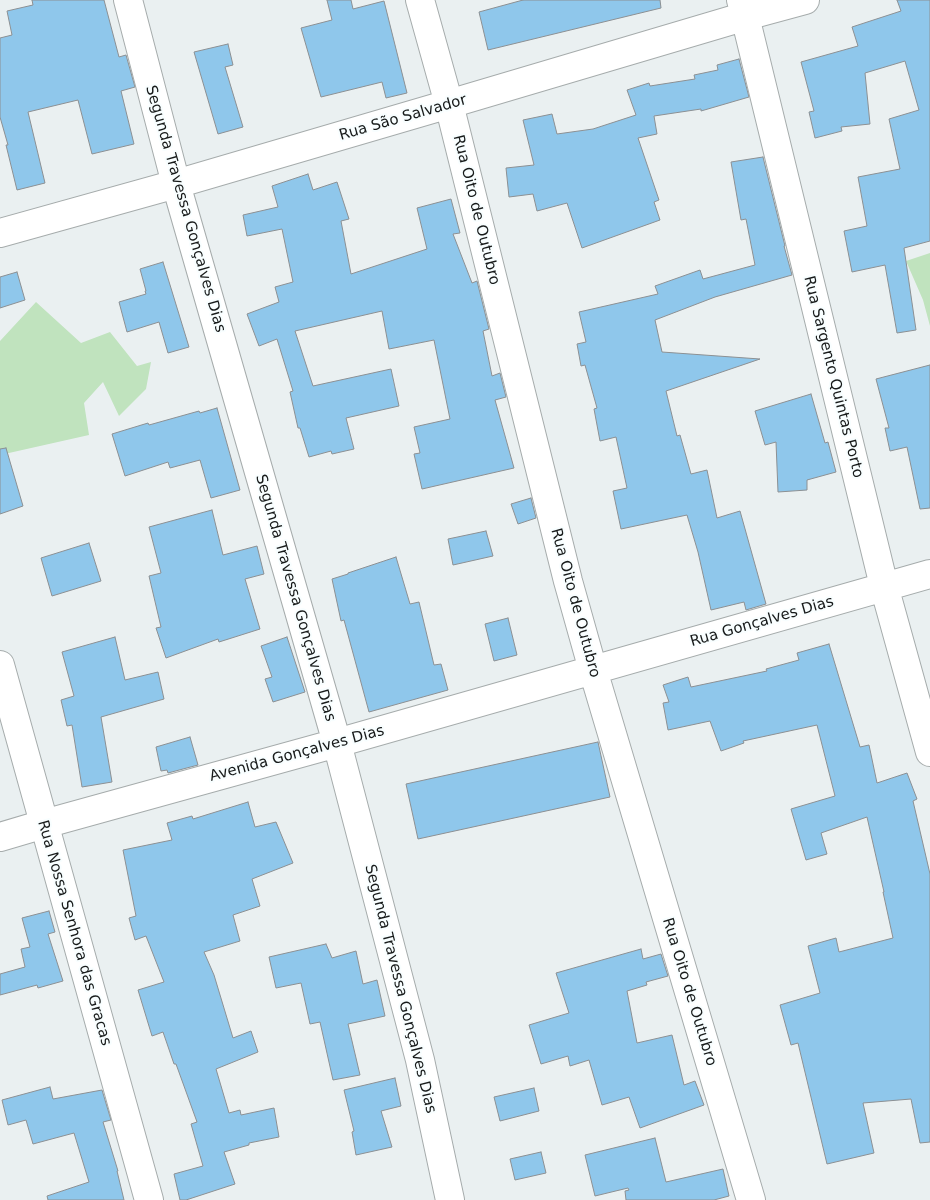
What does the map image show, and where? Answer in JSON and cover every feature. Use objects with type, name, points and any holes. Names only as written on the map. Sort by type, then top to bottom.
[{"type":"street","name":"Segunda Travessa Gonçalves Dias","points":[[128,0],[176,184],[337,744],[420,1060],[450,1200]]},
{"type":"street","name":"Rua Oito de Outubro","points":[[420,0],[449,104],[568,581],[752,1200]]},
{"type":"street","name":"Rua São Salvador","points":[[0,233],[176,184],[449,104],[744,8],[805,0]]},
{"type":"street","name":"Rua Sargento Quintas Porto","points":[[744,8],[884,586],[930,752]]},
{"type":"street","name":"Rua Gonçalves Dias","points":[[593,670],[930,574]]},
{"type":"street","name":"Rua Nossa Senhora das Gracas","points":[[0,665],[149,1200]]},
{"type":"street","name":"Avenida Gonçalves Dias","points":[[0,837],[337,744],[593,670]]},
{"type":"green space","points":[[930,253],[930,326],[923,300],[906,261]]},
{"type":"green space","points":[[36,302],[81,343],[110,332],[137,366],[151,362],[146,389],[119,416],[103,382],[84,403],[89,435],[0,455],[0,341]]},
{"type":"building","points":[[32,0],[104,0],[119,57],[126,55],[135,87],[121,91],[134,144],[92,154],[78,100],[28,112],[45,183],[17,190],[0,117],[0,38],[12,35],[7,11],[33,5]]},
{"type":"building","points":[[327,0],[351,0],[353,9],[384,1],[407,93],[386,98],[382,82],[321,97],[301,28],[332,20]]},
{"type":"building","points":[[523,0],[660,0],[661,8],[488,50],[479,12]]},
{"type":"building","points":[[897,0],[930,0],[930,241],[904,248],[916,330],[897,333],[885,265],[852,272],[844,231],[867,226],[858,177],[900,169],[889,119],[919,110],[905,61],[865,73],[870,124],[841,127],[842,131],[815,138],[809,112],[814,111],[801,62],[858,46],[852,27],[901,11]]},
{"type":"building","points":[[228,44],[233,65],[225,67],[243,127],[218,134],[194,52]]},
{"type":"building","points":[[739,59],[749,97],[701,111],[701,109],[654,116],[657,134],[638,138],[659,200],[654,202],[660,220],[582,248],[567,203],[537,211],[533,194],[509,197],[506,168],[534,165],[523,120],[552,114],[557,134],[593,129],[636,115],[627,90],[649,83],[650,86],[695,79],[694,75],[718,70],[717,65]]},
{"type":"building","points":[[763,157],[792,275],[715,297],[655,320],[662,352],[760,359],[666,391],[677,436],[680,435],[691,474],[707,470],[717,518],[740,511],[766,604],[746,610],[744,602],[711,610],[698,552],[687,515],[621,529],[613,491],[627,488],[616,437],[600,441],[594,409],[597,408],[585,365],[581,366],[577,344],[586,342],[579,312],[658,294],[655,286],[700,270],[703,279],[755,265],[746,219],[741,220],[731,162]]},
{"type":"building","points":[[308,174],[313,190],[337,182],[349,219],[341,221],[351,274],[427,249],[417,208],[451,199],[460,233],[453,234],[472,283],[477,281],[489,329],[483,331],[492,376],[500,373],[506,397],[495,400],[514,468],[422,489],[414,454],[420,453],[414,427],[450,419],[434,340],[389,349],[382,311],[295,331],[313,386],[391,369],[399,406],[346,418],[354,449],[332,454],[331,451],[309,457],[300,428],[298,428],[290,392],[293,391],[277,339],[259,346],[247,314],[279,302],[275,287],[293,282],[282,229],[247,236],[243,215],[278,207],[272,186]]},
{"type":"building","points":[[163,262],[189,347],[168,353],[159,322],[127,332],[119,302],[146,294],[140,269]]},
{"type":"building","points":[[17,272],[25,300],[0,308],[0,277]]},
{"type":"building","points":[[930,365],[930,508],[920,509],[907,447],[890,451],[885,428],[889,428],[876,379]]},
{"type":"building","points":[[811,394],[825,443],[828,442],[836,472],[807,480],[807,490],[778,492],[776,442],[765,445],[755,411]]},
{"type":"building","points":[[217,408],[240,490],[211,498],[200,460],[170,468],[168,462],[125,476],[112,434],[148,423],[149,425]]},
{"type":"building","points":[[6,448],[23,506],[0,514],[0,449]]},
{"type":"building","points":[[531,498],[536,518],[518,524],[511,504]]},
{"type":"building","points":[[212,510],[223,555],[257,546],[264,574],[245,579],[260,629],[219,642],[218,639],[166,658],[156,628],[161,627],[149,576],[161,573],[149,527]]},
{"type":"building","points":[[486,531],[493,556],[453,565],[448,539]]},
{"type":"building","points":[[89,543],[101,581],[52,596],[41,558]]},
{"type":"building","points":[[396,557],[410,604],[419,602],[434,665],[441,664],[448,690],[369,712],[344,620],[341,621],[332,579]]},
{"type":"building","points":[[508,618],[517,655],[494,661],[485,624]]},
{"type":"building","points":[[115,637],[125,680],[158,672],[164,699],[101,717],[112,782],[82,787],[72,725],[67,726],[61,700],[74,696],[62,652]]},
{"type":"building","points":[[287,637],[305,692],[273,702],[265,679],[272,677],[261,646]]},
{"type":"building","points":[[829,644],[860,747],[869,745],[877,783],[907,773],[917,799],[913,801],[930,874],[930,1142],[920,1143],[911,1099],[863,1103],[874,1153],[827,1164],[798,1043],[791,1045],[780,1005],[820,993],[808,946],[836,938],[839,952],[893,938],[867,817],[821,833],[827,854],[806,860],[791,809],[835,796],[817,725],[743,741],[744,743],[721,751],[710,721],[668,730],[663,703],[669,702],[663,685],[688,677],[691,687],[767,671],[766,669],[799,660],[797,653]]},
{"type":"building","points":[[190,737],[198,765],[168,773],[167,770],[161,771],[156,747]]},
{"type":"building","points":[[598,742],[610,797],[418,839],[406,784]]},
{"type":"building","points":[[248,802],[255,827],[276,822],[293,863],[252,879],[260,906],[233,915],[240,941],[204,952],[214,975],[233,1038],[251,1031],[258,1052],[216,1069],[229,1113],[240,1110],[241,1115],[274,1108],[279,1137],[249,1143],[249,1145],[224,1152],[235,1184],[186,1200],[180,1200],[174,1174],[203,1166],[191,1124],[197,1122],[163,1032],[152,1036],[138,990],[164,982],[146,936],[135,940],[129,918],[136,916],[123,850],[172,840],[167,823],[192,816],[193,819]]},
{"type":"building","points":[[49,911],[55,932],[48,934],[63,981],[38,988],[37,985],[0,995],[0,974],[25,967],[21,949],[30,947],[22,918]]},
{"type":"building","points":[[326,944],[332,958],[356,951],[363,984],[377,980],[385,1016],[348,1024],[360,1075],[333,1080],[320,1022],[310,1024],[301,983],[276,988],[269,957]]},
{"type":"building","points":[[641,949],[643,959],[661,954],[668,976],[646,982],[647,985],[627,991],[637,1043],[672,1035],[684,1085],[695,1081],[704,1105],[640,1128],[629,1097],[602,1105],[589,1060],[570,1066],[568,1056],[541,1064],[529,1025],[569,1013],[556,973]]},
{"type":"building","points":[[395,1078],[401,1106],[381,1111],[392,1147],[356,1155],[352,1132],[354,1131],[344,1090]]},
{"type":"building","points":[[50,1087],[53,1099],[102,1090],[111,1120],[103,1122],[118,1171],[124,1200],[48,1200],[47,1196],[89,1182],[74,1133],[33,1144],[26,1120],[8,1125],[2,1100]]},
{"type":"building","points":[[534,1088],[539,1111],[500,1121],[494,1097]]},
{"type":"building","points":[[655,1138],[666,1182],[723,1169],[729,1196],[714,1200],[626,1200],[625,1191],[629,1190],[628,1188],[595,1196],[585,1155]]},
{"type":"building","points":[[541,1152],[546,1173],[515,1180],[510,1159]]}]
